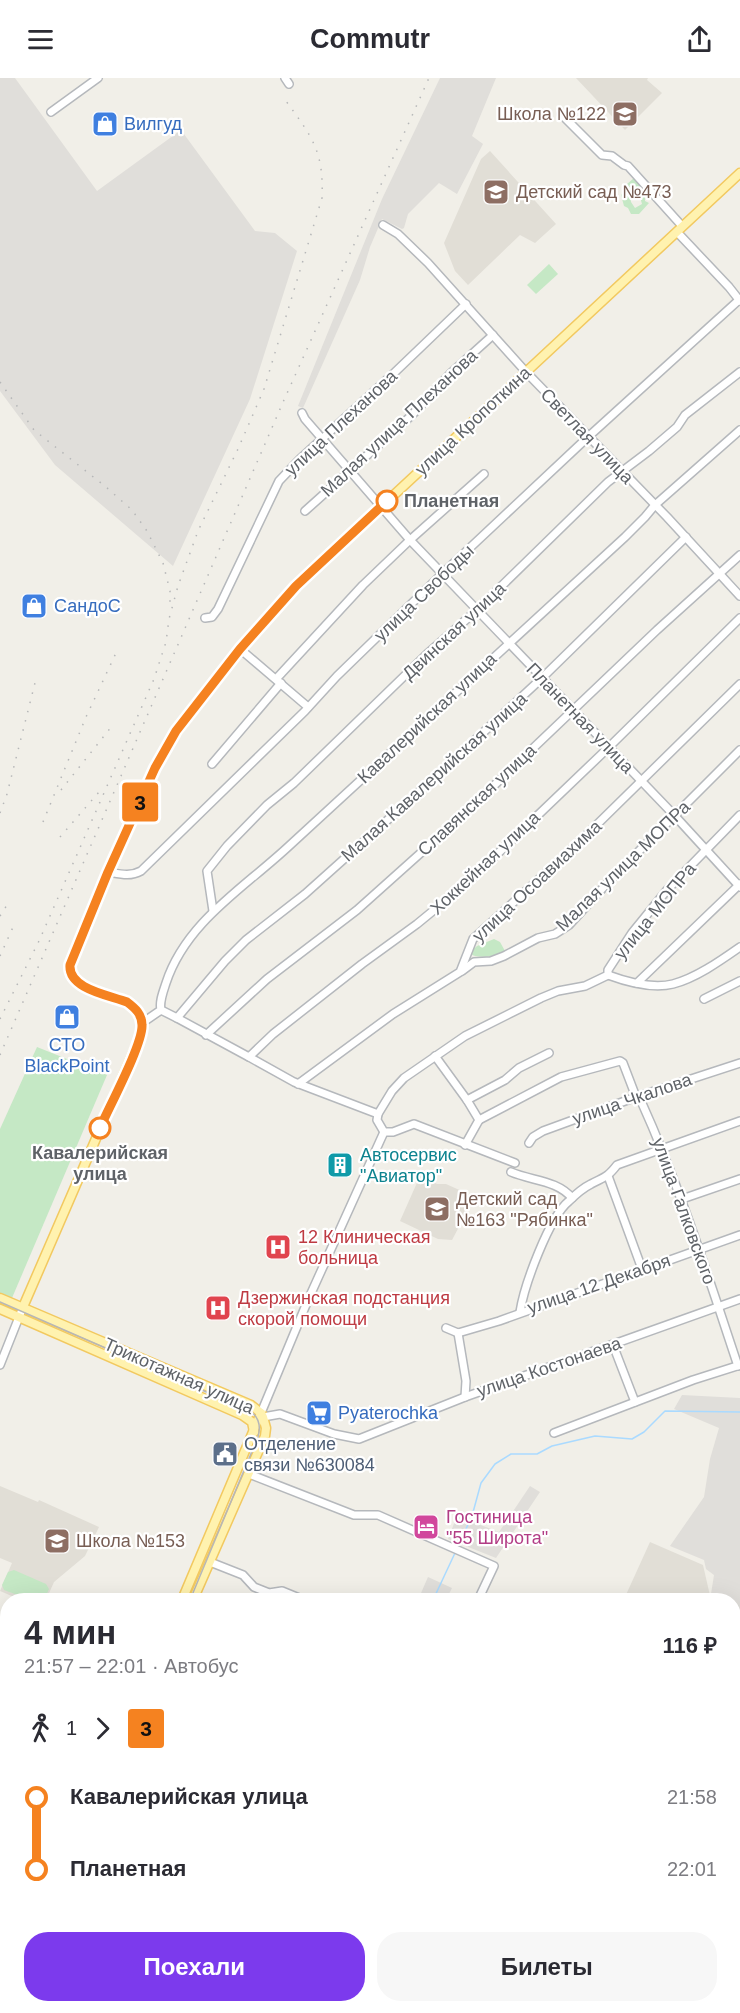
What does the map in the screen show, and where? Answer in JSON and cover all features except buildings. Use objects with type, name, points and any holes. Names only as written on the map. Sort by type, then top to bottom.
[{"type":"main road","name":"улица Кропоткина","points":[[142,1023],[140,1015],[127,1002],[83,987],[75,982],[69,972],[74,954],[108,872],[155,768],[170,741],[240,649],[296,586],[740,172]]},
{"type":"main road","points":[[23,1307],[138,1045],[142,1023]]},
{"type":"main road","name":"Трикотажная улица","points":[[0,1298],[251,1405],[262,1415]]},
{"type":"main road","name":"Трикотажная улица","points":[[0,1309],[247,1417],[252,1422],[253,1435]]},
{"type":"main road","points":[[128,1365],[133,1364],[135,1360],[131,1353]]},
{"type":"main road","points":[[185,1593],[262,1415]]},
{"type":"main road","points":[[196,1593],[261,1444],[266,1428],[262,1415]]},
{"type":"main road","points":[[253,1435],[261,1440],[261,1444]]},
{"type":"street","points":[[51,112],[98,78]]},
{"type":"street","points":[[561,114],[602,155],[612,156],[628,166],[740,300]]},
{"type":"street","name":"Светлая улица","points":[[383,225],[398,234],[428,263],[525,372],[686,537],[740,596]]},
{"type":"street","name":"улица Свободы","points":[[108,872],[122,875],[141,871],[442,574],[588,437],[740,300]]},
{"type":"street","name":"улица Плеханова","points":[[205,618],[212,617],[218,609],[279,481],[466,304]]},
{"type":"street","name":"Малая улица Плеханова","points":[[305,511],[412,415],[451,372],[492,334]]},
{"type":"street","name":"Двинская улица","points":[[213,911],[207,871],[227,846],[621,471],[649,451],[677,427],[685,415],[740,372]]},
{"type":"street","name":"Планетная улица","points":[[302,413],[305,420],[410,540],[739,885]]},
{"type":"street","name":"Кавалерийская улица","points":[[161,1011],[161,999],[176,958],[186,942],[213,911],[289,846],[625,537],[655,505],[740,430]]},
{"type":"street","points":[[212,764],[279,681],[363,585],[484,474]]},
{"type":"street","name":"Малая Кавалерийская улица","points":[[179,1016],[225,961],[246,940],[305,894],[542,678],[686,537]]},
{"type":"street","name":"Славянская улица","points":[[206,1035],[267,979],[357,910],[462,816],[657,630],[740,555]]},
{"type":"street","name":"Хоккейная улица","points":[[249,1057],[273,1034],[417,924],[467,882],[740,618]]},
{"type":"street","points":[[240,649],[308,707]]},
{"type":"street","name":"улица Осоавиахима","points":[[460,972],[473,939],[570,851],[740,684]]},
{"type":"street","name":"Малая улица МОПРа","points":[[460,972],[474,962],[491,961],[504,956],[538,938],[555,934],[569,925],[612,878],[740,750]]},
{"type":"street","name":"улица МОПРа","points":[[378,1114],[392,1091],[404,1078],[465,1036],[541,998],[558,991],[585,986],[608,975],[608,970],[632,933],[667,890],[740,815]]},
{"type":"street","points":[[637,983],[739,885]]},
{"type":"street","points":[[608,975],[637,983],[672,984],[696,973],[740,947]]},
{"type":"street","points":[[466,955],[474,962]]},
{"type":"street","points":[[298,1084],[402,1008],[460,972]]},
{"type":"street","points":[[704,999],[740,981]]},
{"type":"street","points":[[142,1023],[161,1011],[179,1016],[206,1035],[298,1084],[378,1114],[377,1120],[384,1132]]},
{"type":"street","points":[[467,1100],[505,1080],[519,1068],[549,1053]]},
{"type":"street","points":[[435,1056],[479,1120],[465,1145]]},
{"type":"street","name":"улица Галковского","points":[[479,1120],[561,1077],[620,1061],[623,1063],[636,1097],[641,1101],[663,1150],[682,1199],[739,1366]]},
{"type":"street","name":"улица Чкалова","points":[[529,1143],[537,1133],[740,1063]]},
{"type":"street","points":[[520,1312],[525,1287],[550,1229],[566,1203],[589,1184],[608,1176],[617,1166],[740,1122]]},
{"type":"street","points":[[384,1132],[393,1132],[414,1124],[515,1163]]},
{"type":"street","points":[[262,1415],[300,1318],[384,1132]]},
{"type":"street","points":[[511,1172],[557,1185],[565,1189],[572,1198]]},
{"type":"street","points":[[608,1176],[642,1269]]},
{"type":"street","points":[[682,1199],[740,1179]]},
{"type":"street","name":"улица 12 Декабря","points":[[458,1333],[499,1321],[740,1235]]},
{"type":"street","name":"улица Костонаева","points":[[359,1438],[465,1397],[740,1299]]},
{"type":"street","points":[[0,1365],[23,1307]]},
{"type":"street","points":[[446,1328],[458,1333],[466,1381],[465,1397]]},
{"type":"street","points":[[613,1345],[635,1402]]},
{"type":"street","points":[[554,1433],[693,1380],[739,1366]]},
{"type":"street","name":"Трикотажная улица","points":[[262,1415],[280,1413],[334,1434],[359,1438]]},
{"type":"street","points":[[249,1474],[354,1515],[378,1515],[494,1566],[481,1593]]},
{"type":"street","points":[[210,1562],[243,1575],[254,1587],[269,1593],[282,1591],[287,1593]]},
{"type":"shaded area","points":[[0,78],[15,78],[97,191],[181,130],[255,231],[275,233],[297,251],[250,399],[173,566],[55,465],[0,391]]},
{"type":"shaded area","points":[[440,78],[496,78],[472,136],[483,144],[457,194],[439,183],[408,214],[404,228],[382,219],[360,280],[303,408],[298,406],[382,199]]},
{"type":"shaded area","name":"Школа №122","points":[[576,78],[648,78],[647,80],[662,93],[625,130]]},
{"type":"shaded area","name":"Детский сад №473","points":[[490,151],[556,224],[535,243],[520,235],[468,285],[455,271],[444,243],[481,159]]},
{"type":"shaded area","name":"Детский сад №163 \"Рябинка\"","points":[[420,1176],[437,1184],[446,1184],[475,1197],[452,1240],[438,1239],[400,1221]]},
{"type":"shaded area","points":[[682,1395],[740,1398],[740,1593],[711,1593],[714,1575],[706,1569],[704,1560],[670,1546],[704,1497],[710,1459],[719,1428],[674,1409]]},
{"type":"shaded area","name":"Школа №153","points":[[0,1486],[38,1502],[39,1500],[99,1527],[85,1556],[54,1582],[49,1593],[5,1593],[0,1591],[12,1563],[0,1558]]},
{"type":"shaded area","points":[[530,1486],[540,1492],[496,1558],[448,1539],[457,1516],[499,1532]]},
{"type":"shaded area","points":[[650,1542],[703,1565],[709,1593],[627,1593]]},
{"type":"shaded area","points":[[428,1577],[452,1588],[450,1593],[421,1593]]},
{"type":"green space","points":[[634,178],[645,190],[645,201],[649,203],[639,214],[631,214],[624,206],[621,195],[625,189],[629,190],[631,202],[635,208],[642,204],[640,197],[636,196],[627,184]]},
{"type":"green space","points":[[549,264],[558,274],[536,294],[527,285]]},
{"type":"green space","points":[[494,939],[500,942],[504,952],[481,957],[469,953],[477,946]]},
{"type":"green space","points":[[37,1047],[107,1075],[12,1298],[0,1293],[0,1129]]},
{"type":"green space","points":[[14,1570],[46,1584],[49,1589],[47,1593],[12,1593],[4,1590],[2,1585],[8,1572]]},
{"type":"waterway","points":[[458,1546],[472,1516],[481,1483],[495,1464],[511,1454],[537,1454],[552,1446],[595,1436],[632,1439],[644,1432],[665,1411],[740,1412]]},
{"type":"waterway","points":[[436,1593],[455,1553]]},
{"type":"tram line","points":[[0,1302],[250,1411],[257,1419],[258,1437],[193,1593]]},
{"type":"railway","points":[[0,1055],[284,400],[429,78]]},
{"type":"railway","points":[[0,1019],[39,941],[154,679],[166,642],[169,619],[178,586],[198,531],[264,389],[322,198],[321,168],[314,145],[286,101]]},
{"type":"railway","points":[[0,382],[34,430],[132,510],[147,531],[163,563],[170,591],[170,604]]},
{"type":"railway","points":[[43,822],[86,717],[116,653]]},
{"type":"railway","points":[[0,813],[7,794],[36,679]]},
{"type":"railway","points":[[61,790],[112,726]]},
{"type":"railway","points":[[60,837],[99,792]]},
{"type":"railway","points":[[0,916],[7,905]]},
{"type":"railway","points":[[0,956],[14,925]]},
{"type":"bus line","name":"3","points":[[100,1128],[138,1045],[142,1023],[140,1015],[127,1002],[75,982],[69,972],[70,965],[108,872],[155,768],[176,731],[240,649],[296,586],[387,501]]},
{"type":"place","name":"Школа №122","points":[[625,114]]},
{"type":"place","name":"Вилгуд","points":[[105,124]]},
{"type":"place","name":"Детский сад №473","points":[[496,192]]},
{"type":"place","name":"Планетная","points":[[387,501]]},
{"type":"place","name":"СандоС","points":[[34,606]]},
{"type":"place","name":"СТО BlackPoint","points":[[67,1017]]},
{"type":"place","name":"Кавалерийская улица","points":[[100,1128]]},
{"type":"place","name":"Автосервис \"Авиатор\"","points":[[340,1165]]},
{"type":"place","name":"Детский сад №163 \"Рябинка\"","points":[[437,1209]]},
{"type":"place","name":"12 Клиническая больница","points":[[278,1247]]},
{"type":"place","name":"Дзержинская подстанция скорой помощи","points":[[218,1308]]},
{"type":"place","name":"Pyaterochka","points":[[319,1413]]},
{"type":"place","name":"Отделение связи №630084","points":[[225,1454]]},
{"type":"place","name":"Гостиница \"55 Широта\"","points":[[426,1527]]},
{"type":"place","name":"Школа №153","points":[[57,1541]]}]
